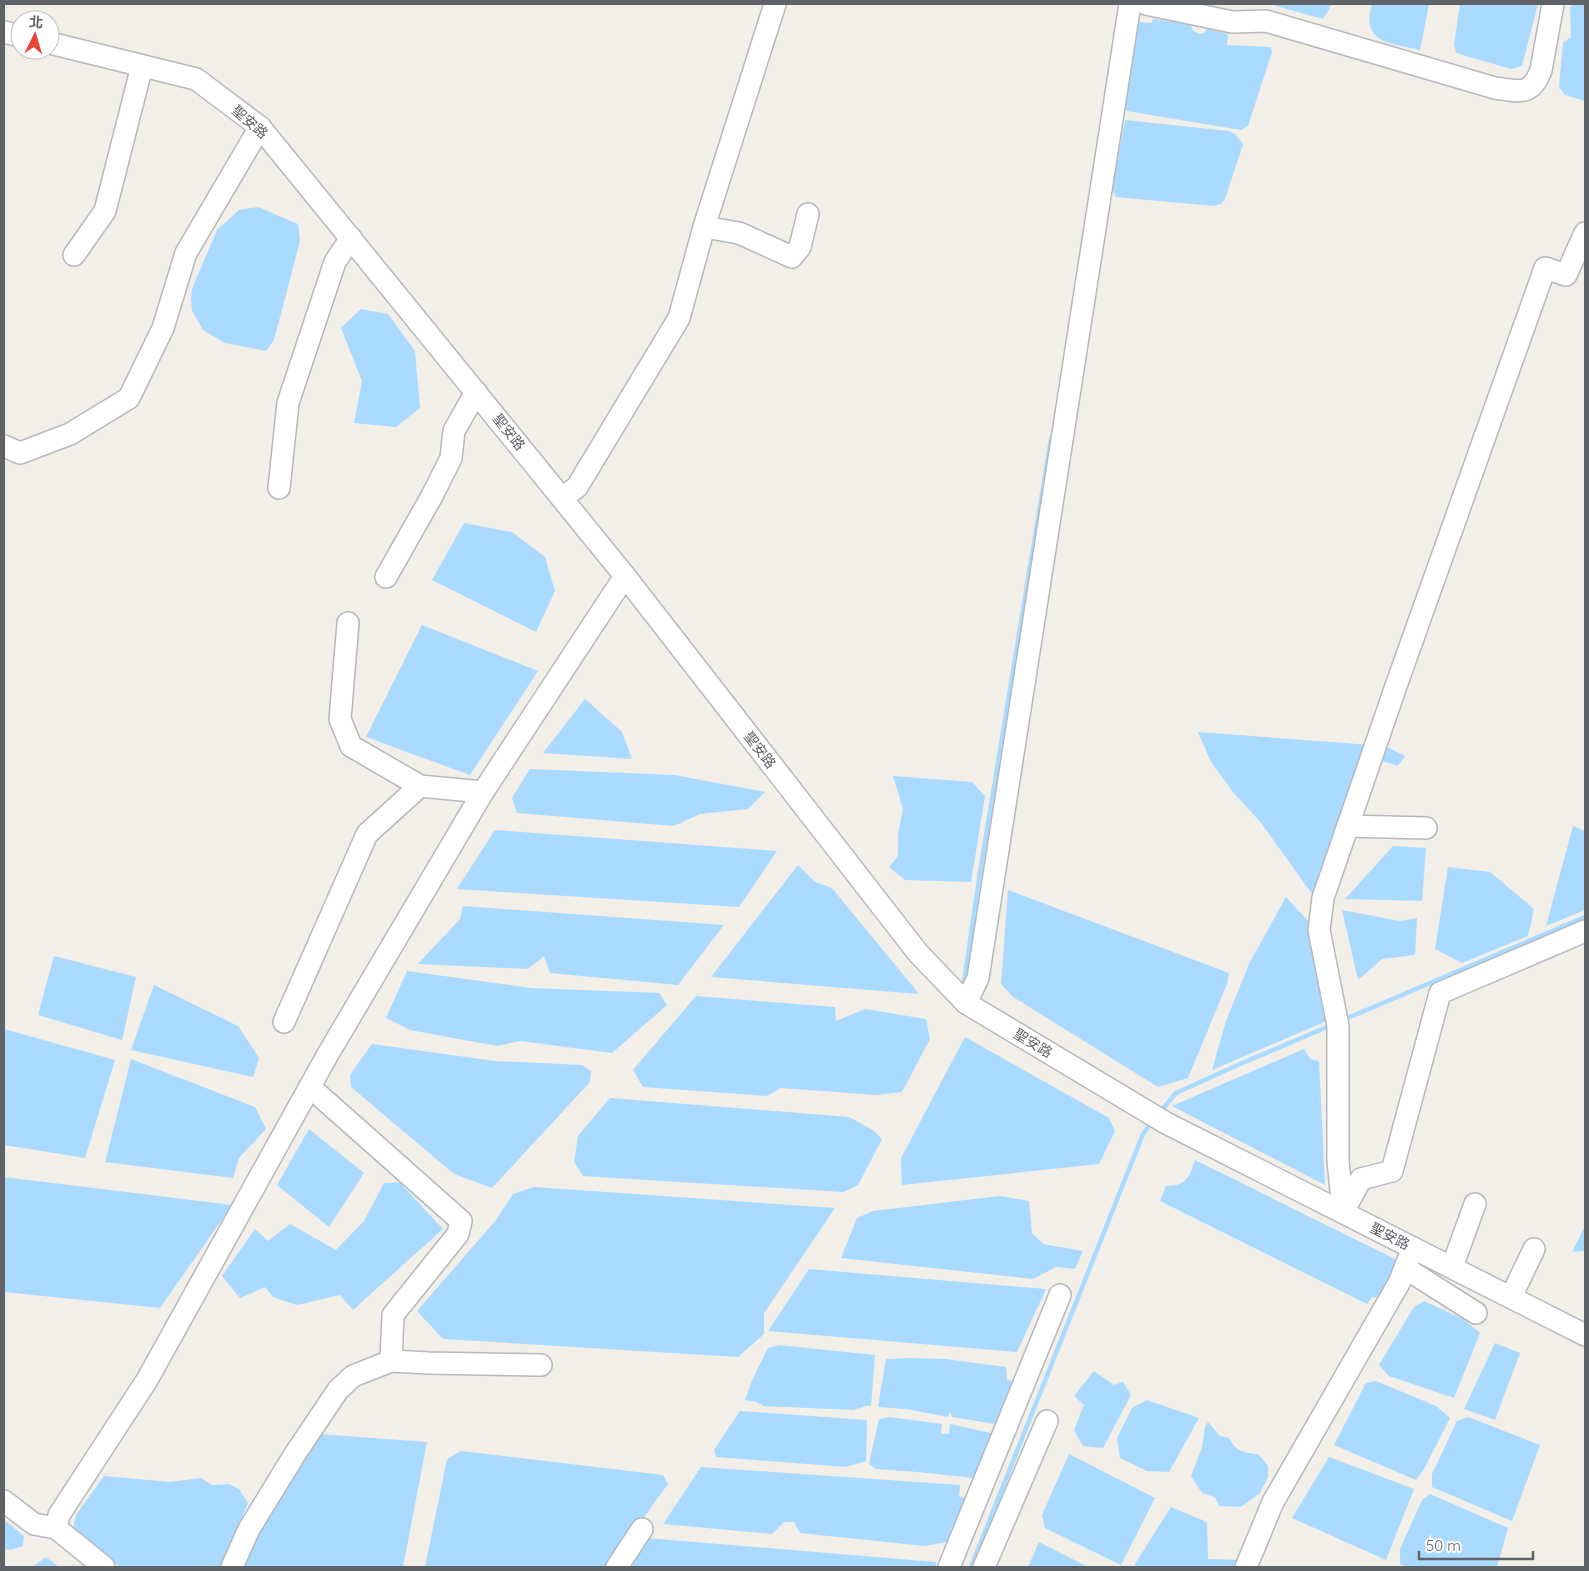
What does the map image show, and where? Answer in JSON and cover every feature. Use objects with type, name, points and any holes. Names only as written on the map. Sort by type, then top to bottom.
[{"type":"street","points":[[562,498],[577,487],[679,318],[704,227],[775,4]]},
{"type":"street","points":[[966,1003],[978,978],[1130,4]]},
{"type":"street","points":[[1146,4],[1232,22],[1266,21],[1495,88],[1522,91],[1529,89],[1537,80],[1553,4]]},
{"type":"street","name":"聖安路","points":[[60,46],[196,79],[260,127],[625,576],[918,953],[966,1003],[1166,1123],[1585,1335]]},
{"type":"street","points":[[74,255],[105,211],[142,66]]},
{"type":"street","points":[[4,446],[20,453],[70,434],[129,398],[163,328],[186,253],[260,127]]},
{"type":"street","points":[[704,227],[738,233],[792,257],[800,247],[808,214]]},
{"type":"street","points":[[1342,1212],[1338,1160],[1338,1026],[1319,930],[1323,898],[1399,676],[1545,268],[1566,275],[1585,233]]},
{"type":"street","points":[[279,488],[288,403],[335,262],[350,238]]},
{"type":"street","points":[[386,577],[432,496],[451,458],[454,431],[476,392]]},
{"type":"street","points":[[56,1528],[59,1515],[147,1380],[310,1087],[483,792],[625,576]]},
{"type":"street","points":[[348,622],[340,719],[351,746],[420,786],[483,792]]},
{"type":"street","points":[[284,1022],[367,834],[420,786]]},
{"type":"street","points":[[1348,826],[1426,828]]},
{"type":"street","points":[[1342,1212],[1361,1178],[1392,1171],[1440,993],[1585,931]]},
{"type":"street","points":[[310,1087],[461,1221],[458,1234],[393,1315],[391,1361]]},
{"type":"street","points":[[1452,1267],[1475,1204]]},
{"type":"street","points":[[1246,1567],[1272,1502],[1399,1283],[1414,1248]]},
{"type":"street","points":[[1511,1297],[1534,1249]]},
{"type":"street","points":[[1405,1268],[1476,1313]]},
{"type":"street","points":[[949,1567],[1060,1296]]},
{"type":"street","points":[[232,1567],[249,1529],[295,1454],[338,1390],[353,1376],[391,1361],[541,1365]]},
{"type":"street","points":[[984,1567],[1048,1421]]},
{"type":"street","points":[[4,1501],[34,1524],[56,1528],[104,1567]]},
{"type":"street","points":[[617,1567],[642,1529]]},
{"type":"water","points":[[1269,4],[1332,4],[1323,19]]},
{"type":"water","points":[[1372,4],[1429,4],[1420,50],[1389,43],[1375,34],[1370,27],[1369,17]]},
{"type":"water","points":[[1460,4],[1538,4],[1522,66],[1511,69],[1456,53],[1454,44]]},
{"type":"water","points":[[1574,4],[1585,4],[1585,101],[1565,95],[1559,87],[1563,43],[1571,37],[1570,7]]},
{"type":"water","points":[[1153,19],[1191,25],[1193,31],[1200,34],[1204,33],[1207,29],[1228,34],[1227,45],[1271,47],[1272,52],[1248,126],[1241,130],[1127,111],[1124,107],[1138,22],[1152,23]]},
{"type":"water","points":[[1125,120],[1228,131],[1235,134],[1243,144],[1225,199],[1221,204],[1214,206],[1116,197],[1112,190]]},
{"type":"water","points":[[258,207],[298,224],[300,241],[274,340],[266,351],[225,343],[203,330],[192,311],[191,301],[192,289],[217,230],[239,210]]},
{"type":"water","points":[[361,309],[388,314],[415,351],[420,408],[396,427],[354,423],[362,381],[341,328]]},
{"type":"water","points":[[464,523],[512,532],[545,557],[555,591],[536,632],[432,580]]},
{"type":"water","points":[[422,625],[538,671],[470,775],[366,737]]},
{"type":"water","points":[[585,699],[622,732],[632,759],[543,753]]},
{"type":"water","points":[[1198,732],[1385,746],[1405,756],[1398,766],[1373,758],[1317,901],[1262,824],[1233,792],[1211,762]]},
{"type":"water","points":[[530,769],[674,775],[765,792],[748,809],[700,814],[674,826],[517,813],[512,798]]},
{"type":"water","points":[[893,776],[972,782],[985,796],[971,882],[905,880],[889,867],[898,856],[898,833],[903,809]]},
{"type":"water","points":[[1573,826],[1585,831],[1585,910],[1546,926]]},
{"type":"water","points":[[495,830],[777,851],[739,907],[457,889]]},
{"type":"water","points":[[1393,846],[1426,848],[1422,901],[1345,899]]},
{"type":"water","points":[[798,865],[815,882],[832,888],[919,994],[711,977]]},
{"type":"water","points":[[1448,867],[1490,872],[1534,909],[1528,936],[1462,963],[1435,949]]},
{"type":"water","points":[[1008,890],[1229,973],[1227,984],[1188,1078],[1158,1087],[1013,997],[1001,984]]},
{"type":"water","points":[[1286,897],[1309,922],[1318,950],[1334,1018],[1212,1070],[1226,1021],[1249,964]]},
{"type":"water","points":[[463,906],[724,925],[678,985],[550,973],[544,956],[528,969],[418,964],[460,919]]},
{"type":"water","points":[[1342,910],[1400,921],[1417,918],[1415,955],[1382,959],[1358,980]]},
{"type":"water","points":[[54,956],[136,977],[122,1040],[38,1015]]},
{"type":"water","points":[[407,971],[531,988],[659,993],[667,1005],[612,1053],[520,1041],[497,1046],[410,1030],[386,1018]]},
{"type":"water","points":[[154,985],[238,1026],[259,1058],[253,1077],[131,1050]]},
{"type":"water","points":[[696,996],[835,1007],[836,1021],[865,1009],[926,1019],[930,1039],[902,1092],[876,1095],[781,1088],[767,1096],[643,1087],[633,1070]]},
{"type":"water","points":[[4,1029],[115,1060],[85,1158],[4,1145]]},
{"type":"water","points":[[965,1037],[1109,1118],[1115,1131],[1099,1164],[902,1185],[901,1158]]},
{"type":"water","points":[[372,1044],[495,1061],[582,1065],[591,1071],[590,1082],[492,1188],[454,1174],[351,1087],[350,1075]]},
{"type":"water","points":[[1304,1049],[1310,1059],[1319,1061],[1325,1185],[1172,1106]]},
{"type":"water","points":[[131,1059],[255,1107],[266,1129],[239,1158],[233,1178],[105,1162]]},
{"type":"water","points":[[610,1098],[849,1117],[873,1130],[882,1139],[858,1185],[843,1192],[583,1176],[574,1162],[578,1136]]},
{"type":"water","points":[[309,1129],[364,1173],[329,1227],[277,1185]]},
{"type":"water","points":[[1195,1160],[1395,1259],[1395,1275],[1385,1298],[1372,1297],[1367,1304],[1160,1201],[1166,1186],[1173,1186],[1186,1180]]},
{"type":"water","points":[[4,1177],[232,1205],[160,1308],[4,1292]]},
{"type":"water","points":[[399,1182],[443,1229],[353,1310],[340,1295],[297,1305],[273,1297],[265,1287],[240,1298],[222,1276],[255,1229],[268,1241],[290,1224],[336,1250],[364,1221],[384,1183]]},
{"type":"water","points":[[534,1187],[835,1208],[764,1313],[764,1334],[738,1357],[443,1339],[417,1311],[496,1220],[513,1194]]},
{"type":"water","points":[[1000,1196],[1029,1201],[1032,1233],[1043,1244],[1083,1251],[1075,1269],[1056,1267],[1033,1279],[841,1258],[857,1218],[873,1211]]},
{"type":"water","points":[[1585,1226],[1585,1251],[1572,1252]]},
{"type":"water","points":[[809,1269],[1046,1289],[1017,1352],[768,1331]]},
{"type":"water","points":[[1424,1301],[1463,1319],[1480,1333],[1454,1398],[1389,1376],[1379,1365],[1414,1307]]},
{"type":"water","points":[[1495,1343],[1520,1353],[1495,1420],[1464,1409]]},
{"type":"water","points":[[779,1345],[875,1355],[871,1406],[853,1410],[763,1406],[757,1402],[745,1400],[753,1378],[768,1348]]},
{"type":"water","points":[[886,1359],[945,1359],[1006,1367],[1007,1380],[1022,1382],[995,1424],[952,1417],[950,1411],[948,1417],[906,1409],[878,1407]]},
{"type":"water","points":[[1094,1371],[1114,1385],[1123,1382],[1131,1395],[1103,1448],[1083,1446],[1074,1430],[1084,1405],[1074,1396]]},
{"type":"water","points":[[1376,1381],[1436,1406],[1450,1418],[1424,1469],[1416,1480],[1334,1445],[1366,1383]]},
{"type":"water","points":[[1147,1400],[1199,1418],[1169,1472],[1147,1471],[1120,1458],[1117,1438],[1132,1408]]},
{"type":"water","points":[[740,1411],[867,1420],[866,1461],[846,1467],[716,1457],[714,1450]]},
{"type":"water","points":[[890,1417],[942,1424],[941,1434],[949,1434],[950,1424],[1000,1435],[982,1479],[876,1469],[869,1464],[879,1419]]},
{"type":"water","points":[[1468,1417],[1540,1445],[1512,1521],[1432,1487],[1432,1474],[1457,1421]]},
{"type":"water","points":[[1208,1422],[1220,1436],[1229,1438],[1235,1447],[1241,1451],[1259,1455],[1268,1466],[1268,1477],[1260,1493],[1241,1507],[1219,1506],[1215,1497],[1202,1493],[1191,1476],[1202,1447],[1205,1427]]},
{"type":"water","points":[[319,1434],[427,1442],[403,1567],[237,1567]]},
{"type":"water","points":[[461,1451],[663,1475],[668,1484],[608,1567],[425,1567],[447,1459]]},
{"type":"water","points":[[1069,1454],[1155,1498],[1121,1565],[1045,1528],[1042,1515]]},
{"type":"water","points":[[1329,1457],[1414,1489],[1386,1560],[1292,1518]]},
{"type":"water","points":[[701,1467],[960,1485],[959,1496],[972,1500],[961,1526],[950,1529],[957,1540],[924,1546],[800,1533],[794,1522],[784,1522],[772,1534],[663,1524]]},
{"type":"water","points":[[104,1476],[170,1482],[201,1478],[212,1485],[229,1484],[239,1489],[248,1503],[222,1567],[120,1567],[73,1528],[76,1515]]},
{"type":"water","points":[[1430,1494],[1508,1528],[1497,1567],[1407,1567],[1400,1564],[1400,1549],[1422,1500]]},
{"type":"water","points":[[1171,1507],[1207,1522],[1208,1559],[1242,1560],[1239,1567],[1135,1567],[1135,1564]]},
{"type":"water","points":[[4,1520],[24,1536],[23,1546],[11,1550],[4,1549]]},
{"type":"water","points":[[647,1538],[936,1562],[936,1567],[626,1567]]},
{"type":"water","points":[[1039,1542],[1088,1567],[1028,1567]]},
{"type":"water","points":[[46,1557],[59,1567],[34,1567]]},
{"type":"waterway","points":[[964,983],[979,879],[1051,439]]},
{"type":"waterway","points":[[1343,1020],[1585,917]]},
{"type":"waterway","points":[[1160,1112],[1176,1093],[1332,1025]]},
{"type":"waterway","points":[[971,1567],[1143,1134],[1152,1122]]}]
